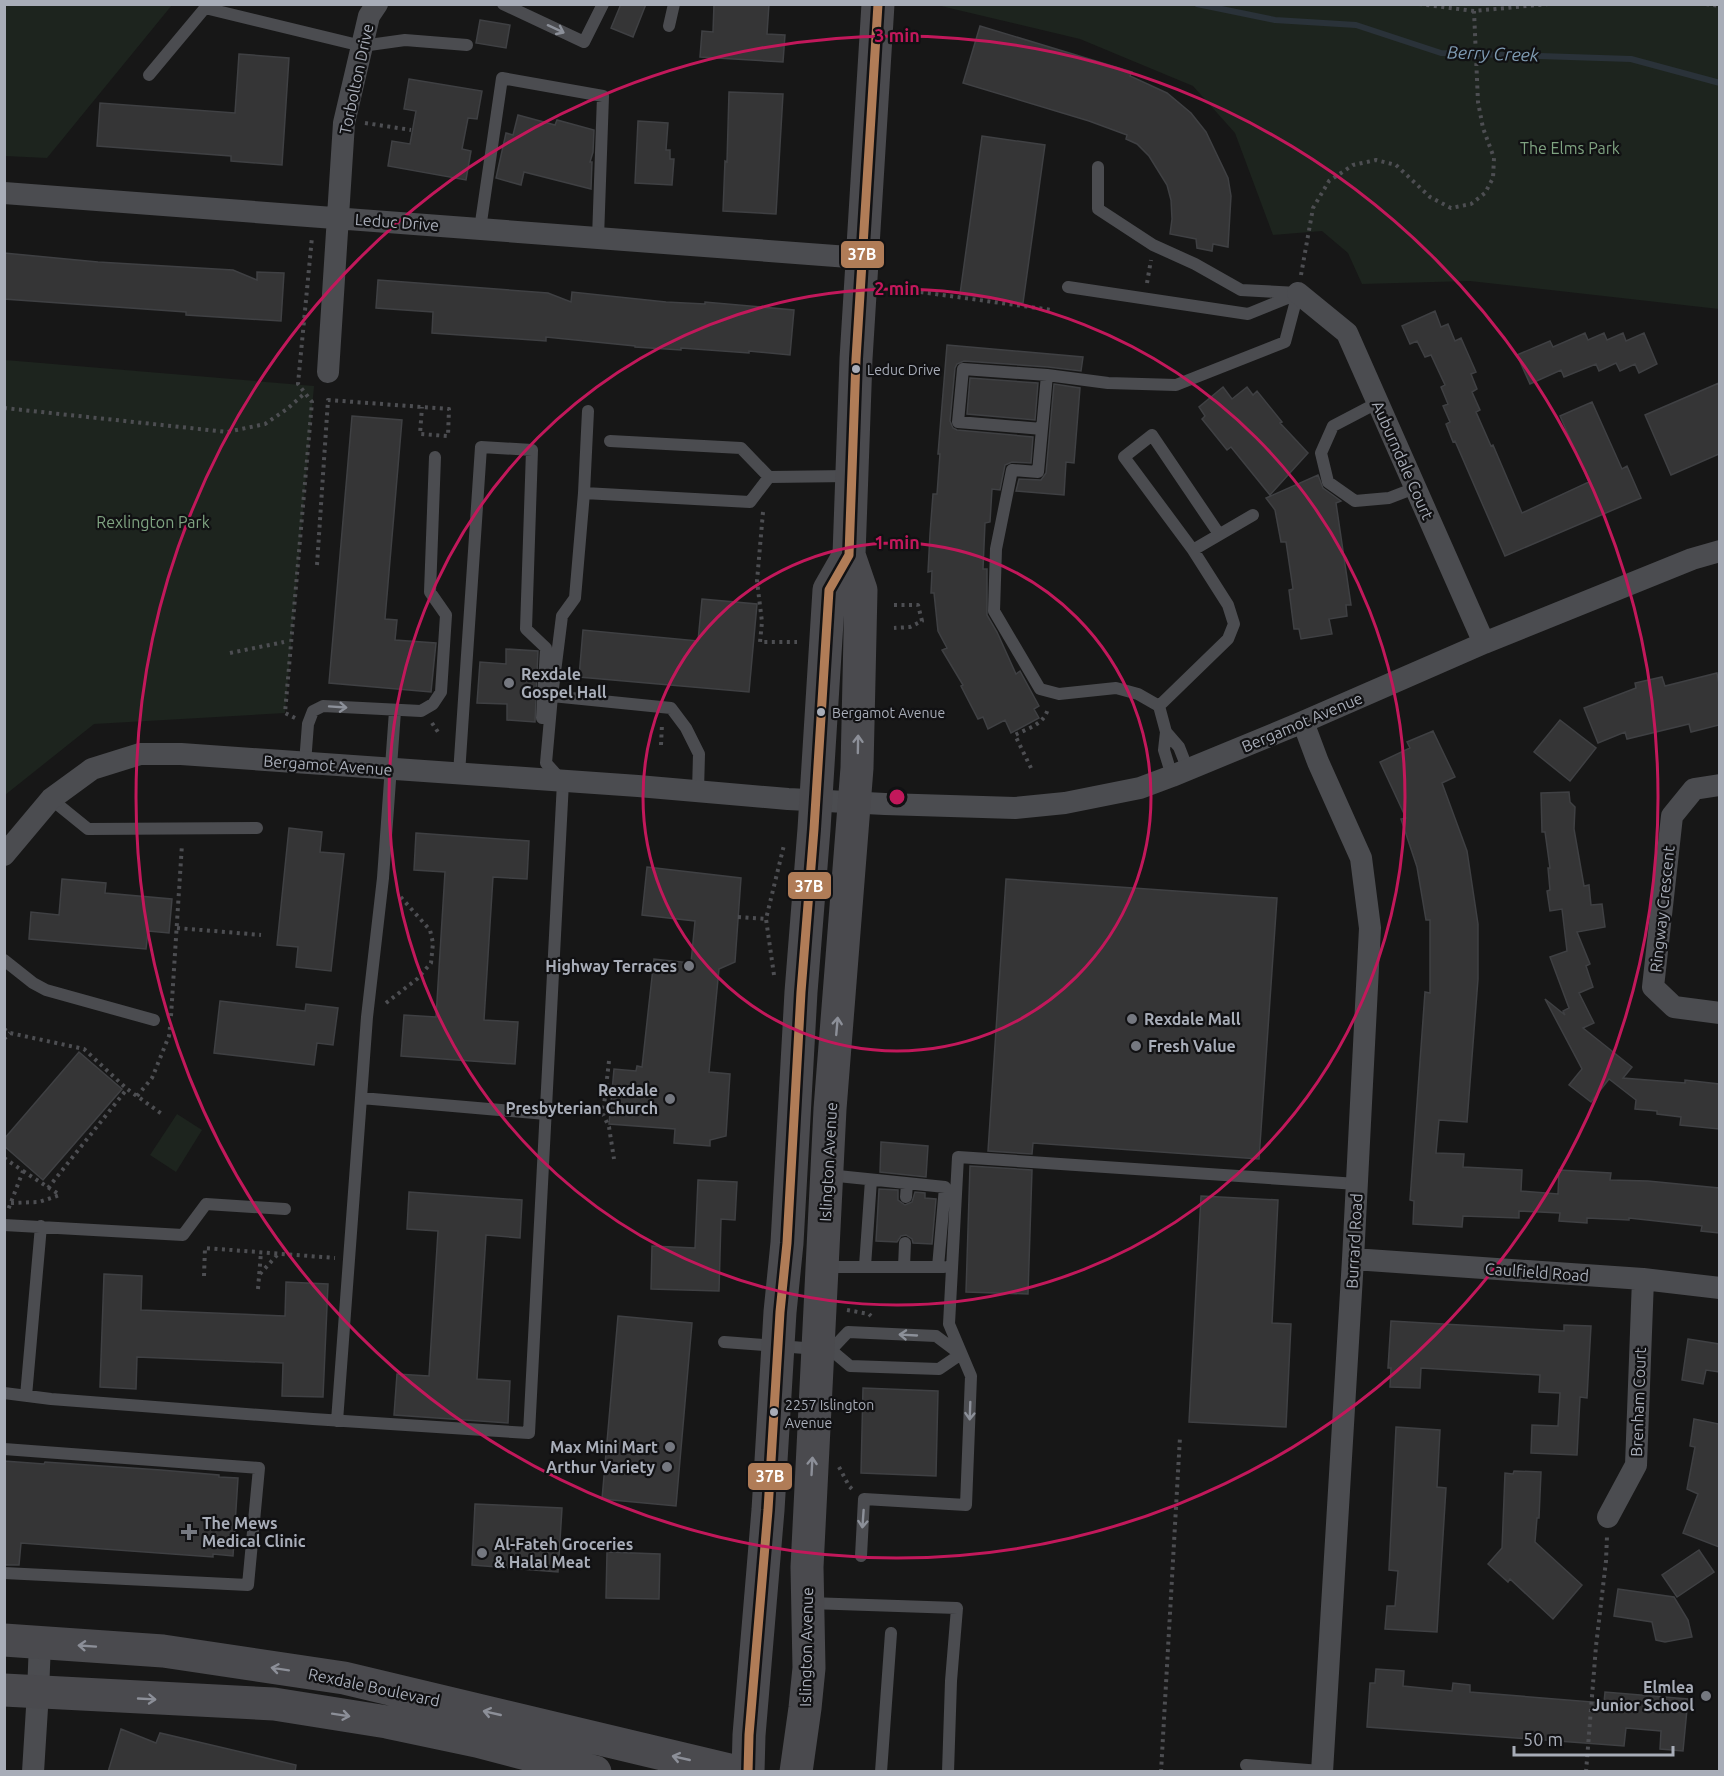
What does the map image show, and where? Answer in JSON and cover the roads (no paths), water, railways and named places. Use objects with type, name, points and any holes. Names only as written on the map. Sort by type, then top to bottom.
[{"type":"main road","name":"Islington Avenue","points":[[796,1772],[806,1708],[809,1668],[808,1555],[815,1393],[825,1350],[822,1266],[827,1175],[857,768],[861,590],[849,555],[851,476],[878,4]]},
{"type":"main road","name":"Islington Avenue","points":[[748,1772],[780,1312],[787,1243],[801,992],[829,590],[849,555]]},
{"type":"main road","name":"Rexdale Boulevard","points":[[4,1640],[163,1651],[344,1678],[738,1772]]},
{"type":"main road","name":"Rexdale Boulevard","points":[[4,1690],[274,1704],[387,1722],[477,1741],[595,1772]]},
{"type":"street","name":"Torbolton Drive","points":[[328,372],[345,119],[369,16],[377,4]]},
{"type":"street","name":"Leduc Drive","points":[[4,193],[862,258]]},
{"type":"street","name":"Auburndale Court","points":[[1298,293],[1347,333],[1484,643]]},
{"type":"street","name":"Bergamot Avenue","points":[[4,855],[51,799],[92,769],[140,754],[181,754],[816,800],[1015,808],[1065,803],[1140,788],[1180,773],[1484,643],[1692,559],[1719,551]]},
{"type":"street","name":"Burrard Road","points":[[1303,722],[1318,762],[1361,858],[1370,928],[1353,1260],[1322,1772]]},
{"type":"street","name":"Ringway Crescent","points":[[1719,785],[1694,789],[1672,816],[1653,987],[1674,1007],[1719,1013]]},
{"type":"street","name":"Caulfield Road","points":[[1353,1260],[1643,1279],[1719,1288]]},
{"type":"street","name":"Brenham Court","points":[[1608,1517],[1636,1465],[1643,1279]]},
{"type":"street","points":[[33,1772],[40,1642]]},
{"type":"lane","points":[[503,4],[584,42],[603,4]]},
{"type":"lane","points":[[669,26],[674,4]]},
{"type":"lane","points":[[149,75],[205,8],[362,46],[405,40],[467,45]]},
{"type":"lane","points":[[480,229],[502,78],[603,96],[598,238]]},
{"type":"lane","points":[[1098,167],[1098,208],[1153,245],[1195,264],[1241,290],[1298,293]]},
{"type":"lane","points":[[1068,287],[1248,314],[1298,293]]},
{"type":"lane","points":[[1042,429],[958,422],[963,369],[1047,375],[1108,383],[1176,385],[1285,342],[1298,293]]},
{"type":"lane","points":[[1047,375],[1038,472],[1012,470],[996,549],[994,611],[1040,689],[1059,694],[1116,688],[1138,694],[1159,706],[1166,732],[1164,750],[1180,773]]},
{"type":"lane","points":[[1377,403],[1333,426],[1321,453],[1328,482],[1354,501],[1389,498],[1415,488]]},
{"type":"lane","points":[[546,763],[562,616],[575,598],[588,411]]},
{"type":"lane","points":[[1159,706],[1228,639],[1233,624],[1228,605],[1193,550],[1124,457],[1152,435],[1219,534]]},
{"type":"lane","points":[[610,441],[741,448],[767,480]]},
{"type":"lane","points":[[4,1393],[337,1421],[529,1433],[563,782],[546,763],[539,750],[546,648],[526,629],[532,450],[480,447],[459,774]]},
{"type":"lane","points":[[305,763],[308,723],[313,711],[323,706],[421,711],[434,704],[441,692],[446,615],[430,592],[435,457]]},
{"type":"lane","points":[[584,493],[750,502],[767,480],[851,476]]},
{"type":"lane","points":[[1193,550],[1252,515]]},
{"type":"lane","points":[[552,696],[671,708],[686,728],[699,754],[698,790]]},
{"type":"lane","points":[[337,1421],[367,1017],[383,878],[395,711]]},
{"type":"lane","points":[[51,799],[88,829],[257,828]]},
{"type":"lane","points":[[4,960],[46,990],[154,1020]]},
{"type":"lane","points":[[361,1098],[546,1114]]},
{"type":"lane","points":[[861,1556],[864,1499],[966,1505],[971,1376],[949,1324],[958,1157],[1357,1184]]},
{"type":"lane","points":[[827,1175],[945,1188],[938,1267]]},
{"type":"lane","points":[[865,1266],[871,1180]]},
{"type":"lane","points":[[906,1197],[907,1184]]},
{"type":"lane","points":[[4,1225],[183,1235],[206,1204],[285,1209]]},
{"type":"lane","points":[[26,1395],[41,1226]]},
{"type":"lane","points":[[904,1267],[905,1243]]},
{"type":"lane","points":[[822,1266],[952,1267]]},
{"type":"lane","points":[[825,1350],[848,1332],[936,1336],[961,1354]]},
{"type":"lane","points":[[724,1342],[825,1350],[850,1366],[939,1369],[961,1354]]},
{"type":"lane","points":[[4,1449],[259,1468],[248,1585],[4,1573]]},
{"type":"lane","points":[[808,1603],[957,1608],[951,1681],[948,1772]]},
{"type":"lane","points":[[881,1772],[891,1633]]},
{"type":"lane","points":[[1246,1765],[1322,1772]]},
{"type":"waterway","name":"Berry Creek","points":[[1197,4],[1275,20],[1356,25],[1441,53],[1631,59],[1720,83]]},
{"type":"place","name":"Leduc Drive","points":[[856,369]]},
{"type":"place","name":"Rexdale Gospel Hall","points":[[509,683]]},
{"type":"place","name":"Bergamot Avenue","points":[[821,712]]},
{"type":"place","name":"Highway Terraces","points":[[689,966]]},
{"type":"place","name":"Rexdale Mall","points":[[1132,1019]]},
{"type":"place","name":"Fresh Value","points":[[1136,1046]]},
{"type":"place","name":"Rexdale Presbyterian Church","points":[[670,1099]]},
{"type":"place","name":"2257 Islington Avenue","points":[[774,1412]]},
{"type":"place","name":"Max Mini Mart","points":[[670,1447]]},
{"type":"place","name":"Arthur Variety","points":[[667,1467]]},
{"type":"place","name":"The Mews Medical Clinic","points":[[189,1532]]},
{"type":"place","name":"Al-Fateh Groceries & Halal Meat","points":[[482,1553]]},
{"type":"place","name":"Elmlea Junior School","points":[[1706,1696]]},
{"type":"park label","name":"The Elms Park","points":[[1570,148]]},
{"type":"park label","name":"Rexlington Park","points":[[153,522]]}]
